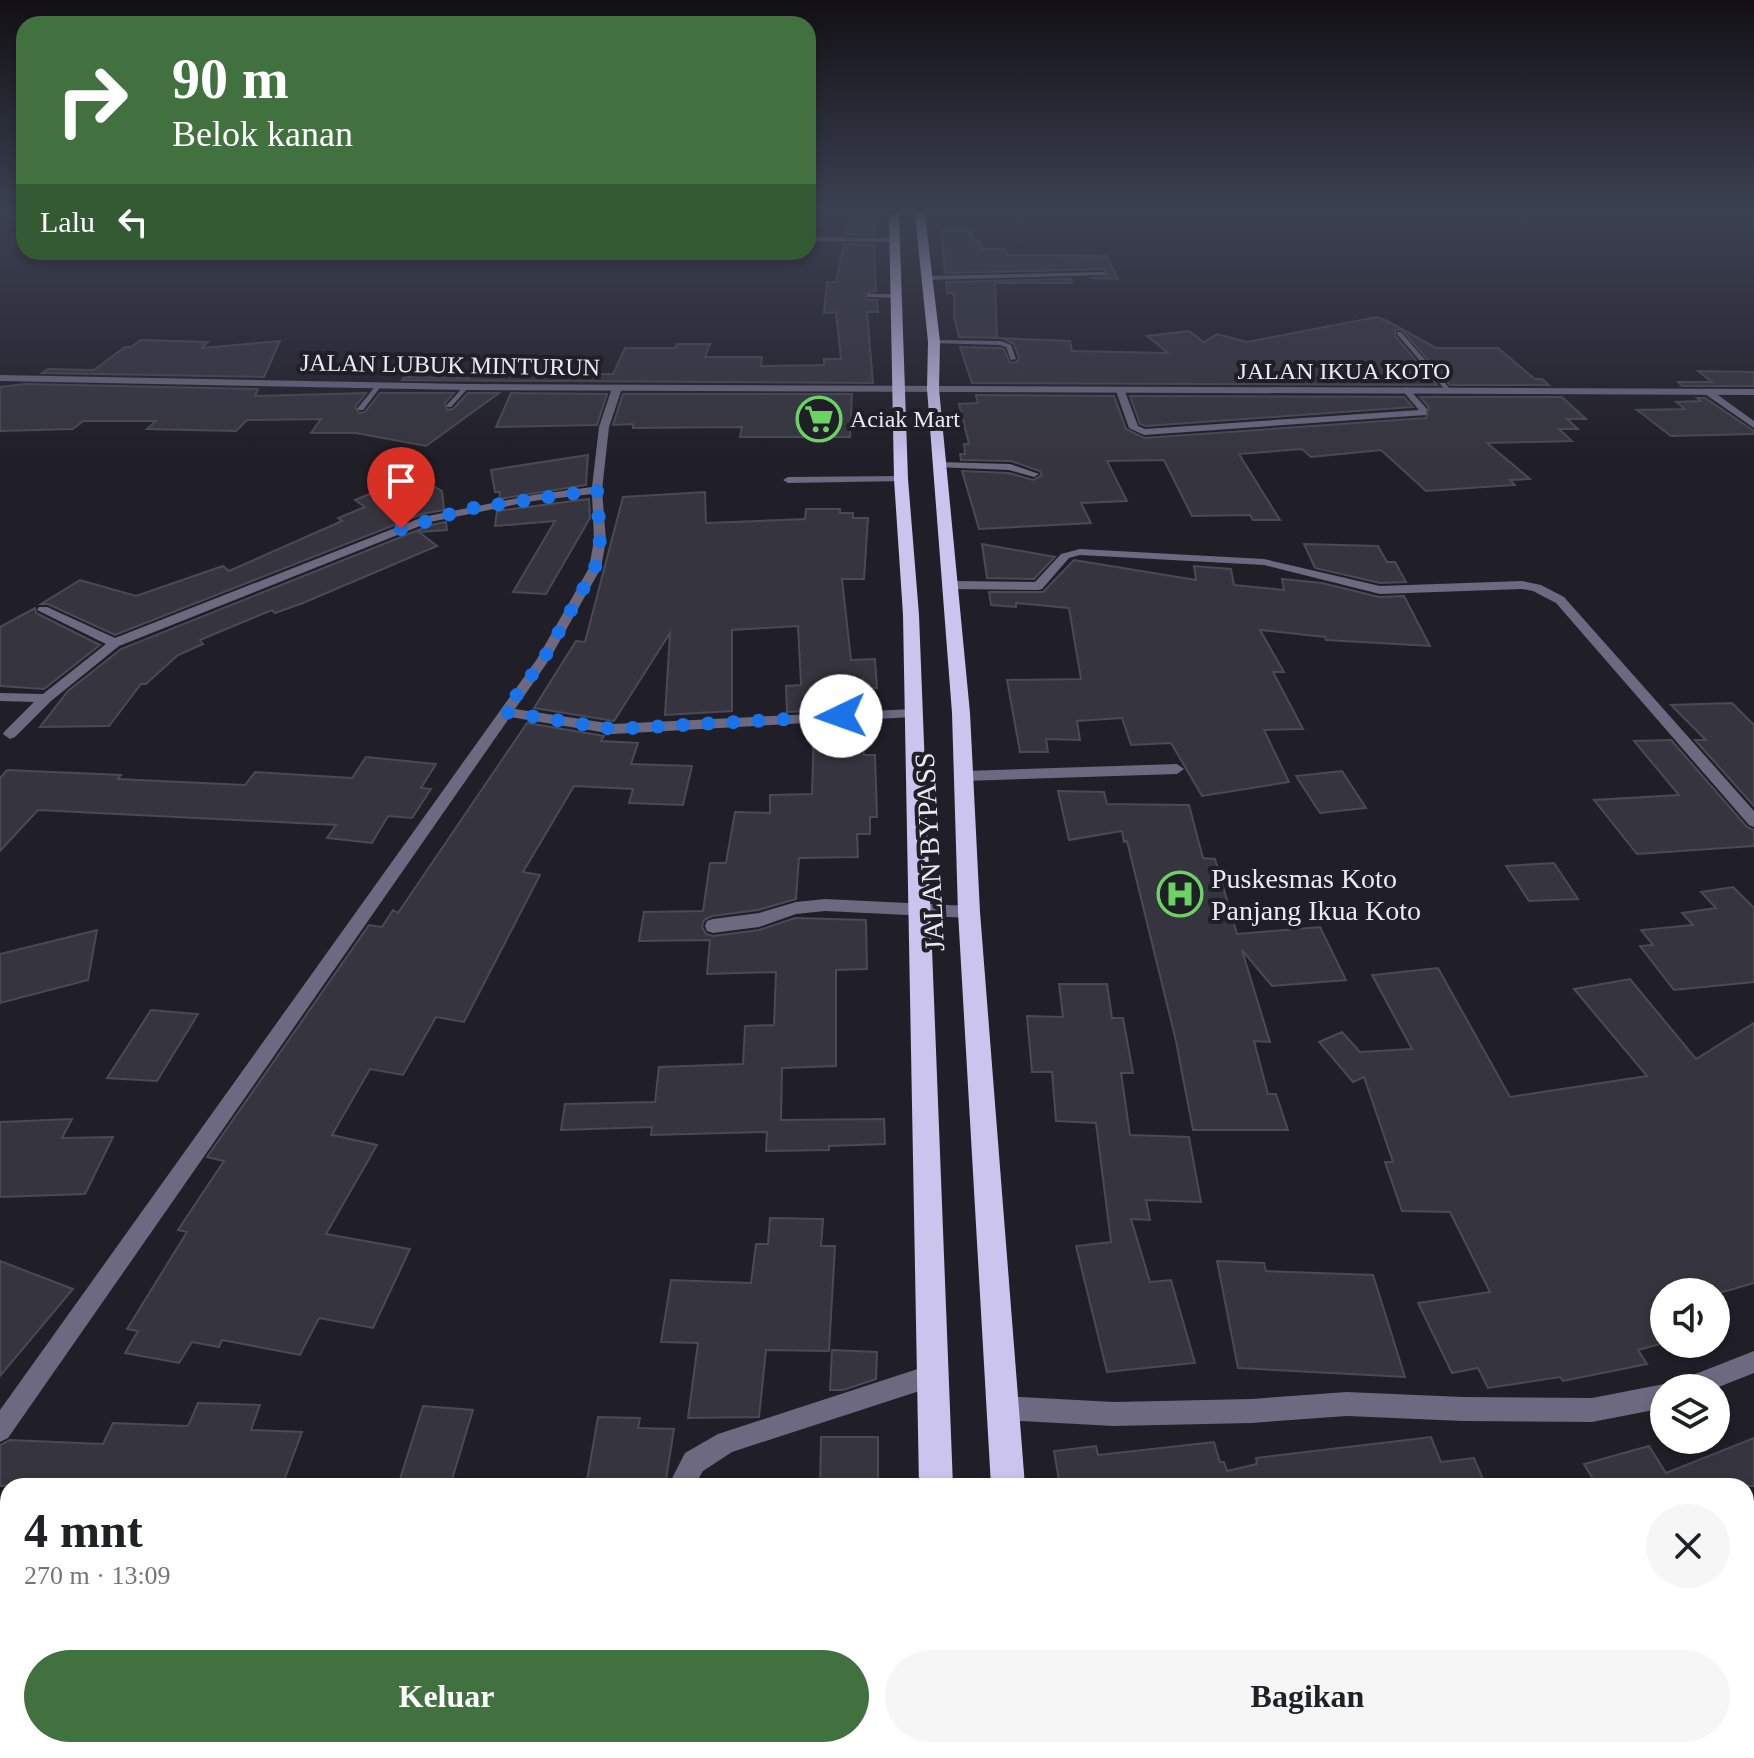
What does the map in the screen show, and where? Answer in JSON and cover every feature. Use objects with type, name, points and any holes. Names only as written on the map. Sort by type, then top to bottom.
[{"type":"highway","name":"JALAN BYPASS","points":[[896,296],[901,479],[912,646],[917,910],[936,1478]]},
{"type":"highway","name":"JALAN BYPASS","points":[[928,296],[964,776],[969,912],[1007,1478]]},
{"type":"street","name":"JALAN LUBUK MINTURUN","points":[[0,378],[466,387],[933,389]]},
{"type":"street","points":[[0,1430],[543,660],[595,568],[600,540],[597,490],[604,427],[617,388]]},
{"type":"street","name":"JALAN IKUA KOTO","points":[[933,389],[1754,392]]},
{"type":"street","points":[[1121,391],[1134,428],[1144,432],[1423,413],[1407,390]]},
{"type":"street","points":[[1708,392],[1754,425]]},
{"type":"street","points":[[939,465],[1010,467],[1034,474]]},
{"type":"street","points":[[788,480],[901,479]]},
{"type":"street","points":[[10,734],[46,698],[115,643],[427,519],[520,500],[597,490]]},
{"type":"street","points":[[950,585],[1038,586],[1065,556],[1080,552],[1264,562],[1380,590],[1522,585],[1537,588],[1560,600],[1754,821]]},
{"type":"street","points":[[43,610],[115,643]]},
{"type":"street","points":[[0,697],[46,698]]},
{"type":"street","points":[[504,712],[613,729],[912,713]]},
{"type":"street","points":[[964,776],[1177,769]]},
{"type":"street","points":[[713,926],[759,920],[810,906],[878,906],[969,912]]},
{"type":"street","points":[[1724,1374],[1754,1362]]},
{"type":"street","points":[[685,1478],[694,1462],[726,1442],[933,1376]]},
{"type":"street","points":[[1003,1408],[1114,1414],[1251,1411],[1347,1404],[1592,1410],[1650,1399]]},
{"type":"lane","points":[[1399,333],[1449,391]]},
{"type":"lane","points":[[934,342],[1001,343],[1009,346],[1013,359]]},
{"type":"lane","points":[[361,409],[379,385]]},
{"type":"lane","points":[[449,406],[466,387]]},
{"type":"building","points":[[826,296],[865,296],[868,300],[877,300],[878,312],[867,312],[873,383],[402,380],[404,377],[469,378],[475,370],[522,371],[528,357],[556,356],[552,374],[613,374],[625,348],[675,348],[677,344],[710,344],[705,357],[762,357],[761,366],[824,365],[824,359],[841,359],[836,312],[824,313]]},
{"type":"building","points":[[954,296],[995,296],[997,338],[959,337],[954,317]]},
{"type":"building","points":[[1377,317],[1387,321],[1436,348],[1498,348],[1535,379],[1542,379],[1549,385],[1450,385],[1401,329],[1395,330],[1395,336],[1437,385],[972,383],[960,347],[1004,349],[1010,363],[1017,362],[1019,358],[1014,344],[1002,338],[1070,341],[1072,351],[1168,353],[1147,336],[1189,331],[1204,342],[1217,334],[1247,342]]},
{"type":"building","points":[[141,340],[208,342],[202,348],[280,341],[264,377],[42,373],[48,369],[94,370],[125,347],[131,347]]},
{"type":"building","points":[[1698,371],[1754,372],[1754,386],[1682,386],[1678,382],[1712,382]]},
{"type":"building","points":[[25,384],[258,389],[255,396],[366,393],[355,407],[359,413],[365,412],[380,393],[454,393],[445,403],[447,410],[453,409],[468,393],[499,393],[426,446],[356,433],[311,433],[321,419],[247,420],[236,431],[147,429],[156,421],[83,421],[73,429],[0,431],[0,387]]},
{"type":"building","points":[[511,393],[607,394],[597,425],[496,427]]},
{"type":"building","points":[[623,394],[852,394],[850,437],[740,437],[742,427],[633,428],[633,424],[613,425]]},
{"type":"building","points":[[976,395],[1114,396],[1126,429],[1144,438],[1426,418],[1429,407],[1420,397],[1562,397],[1586,419],[1567,419],[1578,429],[1559,429],[1572,441],[1487,443],[1530,479],[1510,480],[1515,485],[1426,491],[1381,450],[1311,457],[1302,449],[1239,454],[1280,520],[1253,520],[1250,515],[1192,516],[1164,460],[1107,461],[1127,501],[1081,503],[1091,523],[979,529],[962,471],[1009,473],[1033,480],[1042,475],[1040,471],[1011,461],[961,460],[960,454],[965,454],[964,444],[969,444],[959,404],[978,403]]},
{"type":"building","points":[[1130,396],[1404,397],[1413,407],[1146,426],[1140,424]]},
{"type":"building","points":[[1697,398],[1705,398],[1754,431],[1754,434],[1671,436],[1637,410],[1685,409],[1676,402],[1701,401]]},
{"type":"building","points":[[588,455],[586,485],[499,499],[500,492],[495,492],[491,470]]},
{"type":"building","points":[[427,482],[442,491],[444,510],[422,514],[115,635],[48,604],[41,604],[80,580],[136,596],[223,566],[229,571],[342,521],[338,518],[365,507],[355,500],[382,489]]},
{"type":"building","points":[[705,492],[706,523],[805,519],[806,509],[840,509],[840,513],[853,513],[853,518],[868,518],[864,579],[842,579],[851,660],[875,659],[877,688],[857,688],[859,709],[787,712],[786,686],[801,685],[798,626],[732,630],[732,711],[665,715],[670,633],[614,721],[534,708],[576,641],[585,642],[623,497]]},
{"type":"building","points":[[589,499],[590,518],[546,594],[513,592],[555,521],[495,526],[497,511]]},
{"type":"building","points":[[446,522],[447,530],[419,532],[437,546],[303,603],[275,613],[272,610],[200,640],[203,644],[178,655],[146,684],[141,684],[109,726],[40,727],[68,691],[121,649],[431,525]]},
{"type":"building","points":[[982,544],[1055,557],[1034,579],[987,578]]},
{"type":"building","points":[[1304,544],[1378,546],[1387,562],[1395,562],[1406,582],[1380,583],[1315,568]]},
{"type":"building","points":[[1074,560],[1196,580],[1194,566],[1231,569],[1234,585],[1284,590],[1282,579],[1322,583],[1379,597],[1404,596],[1430,646],[1326,640],[1325,637],[1260,630],[1284,672],[1273,672],[1303,729],[1264,730],[1289,782],[1202,796],[1171,743],[1131,745],[1122,718],[1077,721],[1080,740],[1046,739],[1048,752],[1020,752],[1007,680],[1081,679],[1069,608],[1016,603],[1016,607],[991,605],[989,592],[1043,592]]},
{"type":"building","points":[[35,608],[36,613],[100,645],[44,689],[0,686],[0,627]]},
{"type":"building","points":[[1732,703],[1754,725],[1754,806],[1695,740],[1706,740],[1671,705]]},
{"type":"building","points":[[527,723],[604,736],[601,741],[638,743],[631,764],[692,766],[683,805],[629,803],[633,789],[574,786],[523,872],[540,875],[464,1022],[436,1017],[403,1075],[370,1069],[332,1135],[377,1145],[326,1234],[410,1249],[373,1328],[319,1318],[300,1355],[222,1340],[219,1347],[192,1342],[179,1363],[125,1353],[138,1331],[127,1329],[187,1232],[178,1230],[224,1161],[207,1157],[369,925],[382,927],[393,910],[398,913]]},
{"type":"building","points":[[861,723],[864,755],[875,755],[877,817],[870,817],[870,834],[857,834],[858,857],[799,858],[796,899],[758,910],[712,916],[704,920],[702,927],[706,934],[713,936],[759,930],[795,918],[866,920],[867,969],[836,970],[836,1066],[782,1068],[781,1120],[884,1119],[885,1144],[829,1146],[829,1150],[766,1151],[767,1132],[651,1135],[652,1127],[561,1130],[565,1104],[655,1102],[659,1067],[743,1064],[745,1026],[774,1025],[776,972],[707,974],[710,940],[639,941],[644,912],[703,911],[710,863],[726,863],[735,812],[770,813],[770,795],[812,794],[814,726]]},
{"type":"building","points":[[1671,740],[1747,827],[1754,830],[1754,846],[1637,854],[1594,800],[1679,795],[1634,741]]},
{"type":"building","points":[[366,757],[436,764],[421,788],[431,789],[412,818],[388,816],[372,843],[327,838],[336,825],[38,810],[0,851],[0,778],[7,770],[245,785],[255,772],[352,778]]},
{"type":"building","points":[[1342,771],[1366,808],[1320,813],[1296,776]]},
{"type":"building","points":[[1058,791],[1104,792],[1107,804],[1189,805],[1203,858],[1215,859],[1237,934],[1320,927],[1346,980],[1272,986],[1242,950],[1270,1042],[1254,1041],[1268,1094],[1276,1094],[1288,1130],[1193,1130],[1176,1041],[1127,841],[1124,842],[1122,831],[1069,840]]},
{"type":"building","points":[[1554,863],[1578,899],[1529,901],[1506,866]]},
{"type":"building","points":[[1733,887],[1754,908],[1754,982],[1674,990],[1640,946],[1653,945],[1641,930],[1693,925],[1682,913],[1716,908],[1701,892]]},
{"type":"building","points":[[97,930],[88,980],[0,1003],[0,954]]},
{"type":"building","points":[[1438,968],[1510,1097],[1647,1076],[1574,989],[1630,979],[1696,1059],[1754,1023],[1754,1283],[1730,1290],[1730,1278],[1650,1278],[1650,1347],[1638,1350],[1647,1364],[1563,1381],[1560,1377],[1488,1388],[1478,1368],[1452,1373],[1418,1303],[1490,1292],[1450,1212],[1402,1211],[1385,1162],[1393,1162],[1364,1077],[1353,1082],[1319,1042],[1342,1032],[1360,1052],[1412,1049],[1372,975]]},
{"type":"building","points":[[1059,984],[1107,984],[1112,1018],[1123,1018],[1133,1073],[1121,1073],[1130,1135],[1189,1137],[1201,1202],[1146,1200],[1150,1220],[1131,1219],[1150,1282],[1171,1280],[1195,1363],[1107,1372],[1076,1246],[1111,1242],[1096,1123],[1056,1121],[1052,1072],[1032,1072],[1027,1016],[1063,1017]]},
{"type":"building","points":[[151,1010],[198,1014],[157,1081],[107,1078]]},
{"type":"building","points":[[72,1119],[62,1138],[113,1137],[85,1194],[0,1197],[0,1122]]},
{"type":"building","points":[[770,1218],[823,1219],[821,1246],[835,1246],[829,1351],[766,1350],[759,1417],[688,1418],[698,1343],[661,1342],[671,1280],[751,1283],[756,1244],[768,1244]]},
{"type":"building","points":[[0,1261],[73,1289],[0,1376]]},
{"type":"building","points":[[1217,1261],[1264,1263],[1266,1271],[1373,1275],[1405,1377],[1238,1368]]},
{"type":"building","points":[[832,1350],[877,1352],[876,1379],[843,1390],[830,1390]]},
{"type":"building","points":[[198,1403],[260,1405],[251,1430],[302,1432],[285,1478],[0,1478],[0,1445],[10,1440],[103,1444],[113,1423],[188,1426]]},
{"type":"building","points":[[423,1406],[473,1410],[452,1478],[400,1478]]},
{"type":"building","points":[[598,1417],[640,1418],[638,1428],[674,1429],[666,1478],[587,1478]]},
{"type":"building","points":[[821,1437],[878,1437],[878,1478],[820,1478]]},
{"type":"building","points":[[1431,1437],[1441,1462],[1474,1458],[1483,1478],[1059,1478],[1054,1451],[1096,1446],[1098,1455],[1214,1442],[1220,1462],[1224,1462],[1227,1471],[1257,1464],[1256,1458]]},
{"type":"building","points":[[1754,1438],[1754,1478],[1592,1478],[1584,1464],[1649,1446],[1650,1454],[1654,1454],[1666,1473],[1714,1454],[1730,1454],[1730,1448]]},
{"type":"place","name":"Aciak Mart","points":[[819,419]]},
{"type":"place","name":"Puskesmas Koto Panjang Ikua Koto","points":[[1180,894]]},
{"type":"route","points":[[401,529],[467,509],[597,490],[600,540],[595,568],[543,660],[504,712],[604,729],[841,716]]}]
